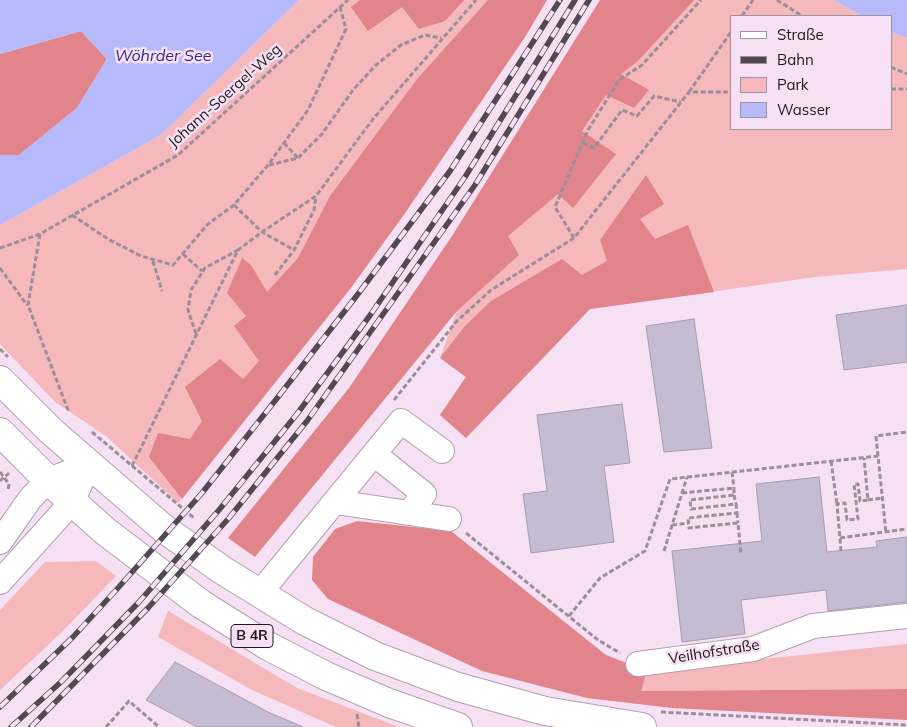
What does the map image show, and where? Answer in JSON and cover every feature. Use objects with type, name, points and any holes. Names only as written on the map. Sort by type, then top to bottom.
[{"type":"main road","name":"B 4R","points":[[0,380],[46,426],[163,528],[259,594],[330,634],[431,678],[546,711],[648,719]]},
{"type":"main road","name":"B 4R","points":[[0,432],[72,502],[182,591],[268,646],[364,693],[458,727]]},
{"type":"street","points":[[259,594],[401,420],[442,450]]},
{"type":"street","points":[[374,454],[424,494],[409,513]]},
{"type":"street","points":[[17,561],[1,540],[30,499],[48,480],[89,465]]},
{"type":"street","points":[[0,582],[72,502],[89,465]]},
{"type":"street","points":[[336,502],[449,519]]},
{"type":"street","name":"Veilhofstraße","points":[[638,664],[753,649],[813,626],[907,616]]},
{"type":"path","name":"Johann-Soergel-Weg","points":[[0,248],[40,234],[178,156],[348,0]]},
{"type":"path","points":[[196,334],[188,310],[191,290],[202,271],[238,250],[316,196],[373,119],[441,38],[476,0]]},
{"type":"path","points":[[574,238],[555,207],[588,130],[619,80],[642,65],[701,0]]},
{"type":"path","points":[[743,15],[753,0]]},
{"type":"path","points":[[776,0],[800,15]]},
{"type":"path","points":[[72,215],[108,239],[153,261],[173,265],[208,224],[234,205],[268,165],[308,110],[346,29],[340,7]]},
{"type":"path","points":[[390,406],[456,322],[491,290],[574,238],[689,92],[730,33]]},
{"type":"path","points":[[268,165],[298,158],[322,134],[353,90],[376,64],[402,45],[425,35],[441,38]]},
{"type":"path","points":[[892,67],[907,74]]},
{"type":"path","points":[[892,89],[907,89]]},
{"type":"path","points":[[689,92],[730,92]]},
{"type":"path","points":[[583,143],[594,148],[622,110],[637,116],[654,96],[681,102]]},
{"type":"path","points":[[284,142],[298,158]]},
{"type":"path","points":[[275,275],[294,250],[314,210],[316,196]]},
{"type":"path","points":[[234,205],[262,232],[294,250]]},
{"type":"path","points":[[28,305],[40,234]]},
{"type":"path","points":[[132,466],[238,250]]},
{"type":"path","points":[[183,254],[202,271]]},
{"type":"path","points":[[153,261],[162,291]]},
{"type":"path","points":[[0,268],[28,305],[68,410],[66,416]]},
{"type":"path","points":[[88,429],[102,438],[195,519]]},
{"type":"path","points":[[886,532],[876,436],[907,432]]},
{"type":"path","points":[[569,616],[600,578],[645,551],[670,479],[878,456]]},
{"type":"path","points":[[864,458],[868,500]]},
{"type":"path","points":[[832,461],[841,551]]},
{"type":"path","points":[[0,472],[9,484],[8,494]]},
{"type":"path","points":[[732,472],[741,555]]},
{"type":"path","points":[[0,481],[5,477]]},
{"type":"path","points":[[664,551],[687,477]]},
{"type":"path","points":[[837,504],[845,503],[847,520],[858,519],[854,484],[858,484],[860,501],[883,498]]},
{"type":"path","points":[[682,494],[734,488]]},
{"type":"path","points":[[734,495],[690,500],[691,509],[736,504]]},
{"type":"path","points":[[737,513],[688,518],[690,528],[738,523]]},
{"type":"path","points":[[449,519],[598,640],[638,664]]},
{"type":"path","points":[[672,525],[689,523]]},
{"type":"path","points":[[840,538],[907,529]]},
{"type":"path","points":[[106,727],[129,701],[159,727]]},
{"type":"path","points":[[648,719],[907,725]]},
{"type":"green space","points":[[299,0],[547,0],[525,37],[403,216],[350,289],[178,503],[106,436],[55,402],[0,344],[0,225],[161,135]]},
{"type":"green space","points":[[658,0],[834,0],[860,15],[730,15],[730,130],[892,130],[892,32],[907,38],[907,269],[815,277],[590,309],[466,438],[440,415],[466,377],[440,358],[457,311]]},
{"type":"green space","points":[[96,561],[116,576],[62,632],[0,690],[0,610],[45,562]]},
{"type":"green space","points":[[168,611],[297,688],[399,727],[336,727],[252,690],[158,637]]},
{"type":"green space","points":[[907,644],[907,689],[640,691],[647,671]]},
{"type":"shaded area","points":[[360,0],[464,0],[445,21],[419,29],[402,7],[368,31],[351,7]]},
{"type":"shaded area","points":[[488,0],[547,0],[525,37],[403,216],[350,289],[182,499],[149,457],[158,433],[190,439],[202,421],[185,387],[220,359],[243,379],[259,361],[234,326],[246,316],[227,293],[242,258],[251,265],[267,292],[298,258],[330,196],[418,78]]},
{"type":"shaded area","points":[[600,0],[694,0],[638,61],[621,74],[649,90],[634,108],[606,95],[582,131],[616,154],[573,208],[558,194],[508,236],[519,255],[457,311],[255,557],[228,538],[349,388],[452,236]]},
{"type":"shaded area","points":[[81,31],[107,59],[77,108],[19,155],[0,155],[0,54]]},
{"type":"shaded area","points":[[646,175],[664,204],[640,219],[655,239],[688,225],[714,292],[590,309],[466,438],[440,415],[466,377],[440,358],[465,326],[491,301],[562,259],[582,275],[607,261],[600,240]]},
{"type":"shaded area","points":[[357,521],[451,531],[606,655],[647,671],[641,691],[907,689],[907,720],[672,708],[587,698],[482,671],[328,599],[312,580],[313,557],[335,529]]},
{"type":"water","name":"Wöhrder See","points":[[0,0],[299,0],[161,135],[0,225],[0,155],[19,155],[77,108],[107,59],[81,31],[0,54]]},
{"type":"water","points":[[834,0],[907,0],[907,38],[892,32],[892,15],[860,15]]},
{"type":"building","points":[[907,305],[907,362],[844,370],[836,315]]},
{"type":"building","points":[[694,319],[712,448],[664,452],[646,326]]},
{"type":"building","points":[[622,404],[630,463],[604,466],[614,542],[531,553],[523,494],[547,491],[537,415]]},
{"type":"building","points":[[819,477],[827,552],[877,547],[876,541],[907,537],[907,602],[828,611],[826,590],[741,600],[745,634],[682,642],[672,551],[762,541],[756,484]]},
{"type":"building","points":[[175,662],[268,712],[303,727],[197,727],[146,700]]},
{"type":"railway","points":[[0,707],[73,637],[202,493],[358,294],[450,171],[560,0]]},
{"type":"railway","points":[[11,727],[61,682],[139,602],[219,510],[297,414],[371,314],[465,177],[575,0]]},
{"type":"railway","points":[[31,727],[148,608],[229,518],[307,421],[475,185],[589,0]]}]
